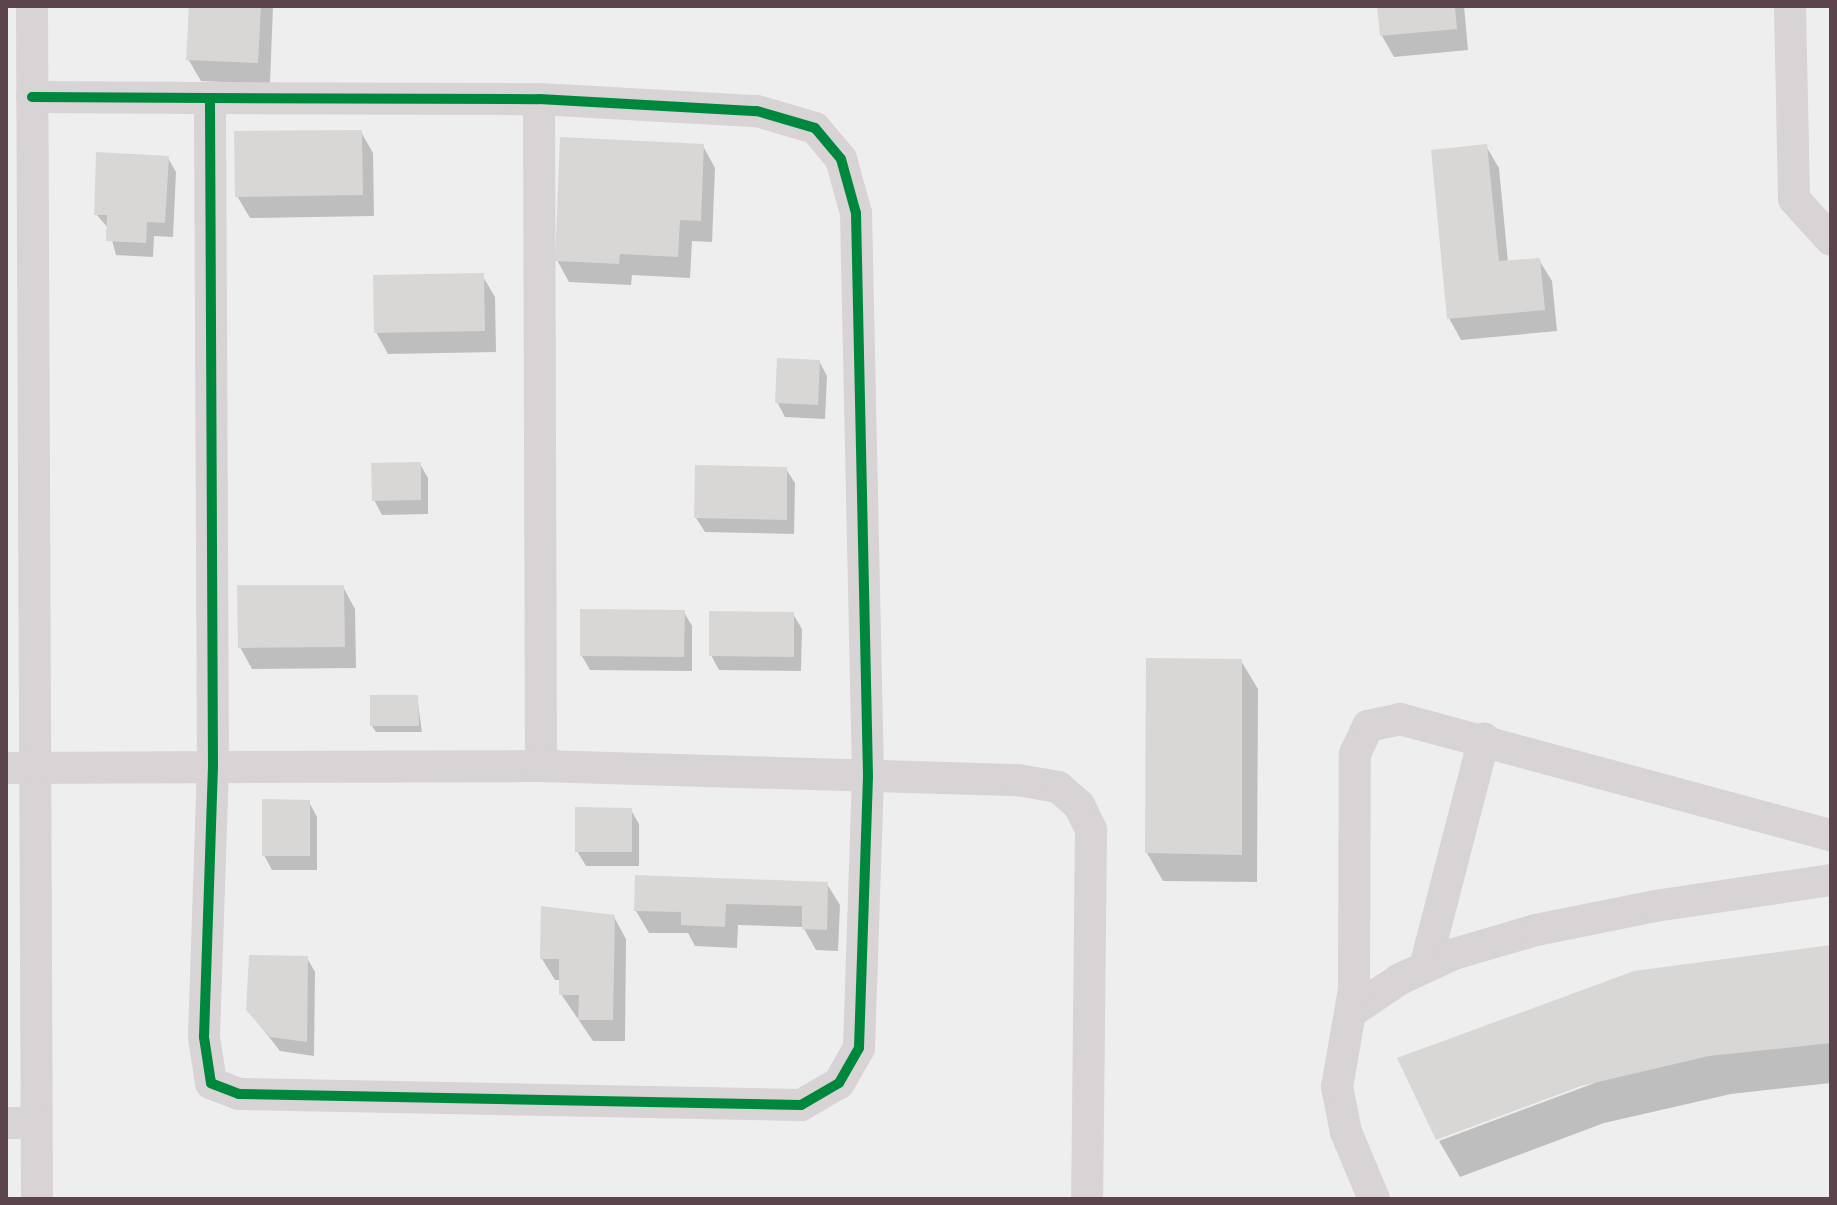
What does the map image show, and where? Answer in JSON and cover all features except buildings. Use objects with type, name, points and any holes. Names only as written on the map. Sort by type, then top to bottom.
[{"type":"street","points":[[32,6],[32,97],[20,435],[21,1123],[37,1199]]},
{"type":"street","points":[[1790,6],[1794,199],[1831,240]]},
{"type":"street","points":[[32,97],[539,99],[757,111],[815,128],[841,159],[856,213],[868,776],[859,1048],[839,1083],[801,1105],[239,1094],[211,1083],[204,1037],[213,767],[210,98]]},
{"type":"street","points":[[539,99],[541,766]]},
{"type":"street","points":[[1374,1199],[1346,1132],[1337,1087],[1351,1012],[1355,754],[1361,736],[1379,721],[1400,719],[1484,739],[1831,835]]},
{"type":"street","points":[[1425,967],[1484,739]]},
{"type":"street","points":[[21,768],[541,766],[1018,780],[1058,787],[1079,805],[1091,830],[1087,1199]]},
{"type":"street","points":[[1351,1012],[1425,967],[1536,930],[1655,906],[1831,880]]},
{"type":"cycle path","points":[[32,97],[539,99],[757,111],[815,128],[841,159],[856,213],[868,776],[859,1048],[839,1083],[801,1105],[239,1094],[211,1083],[204,1037],[213,767],[210,98]]}]
